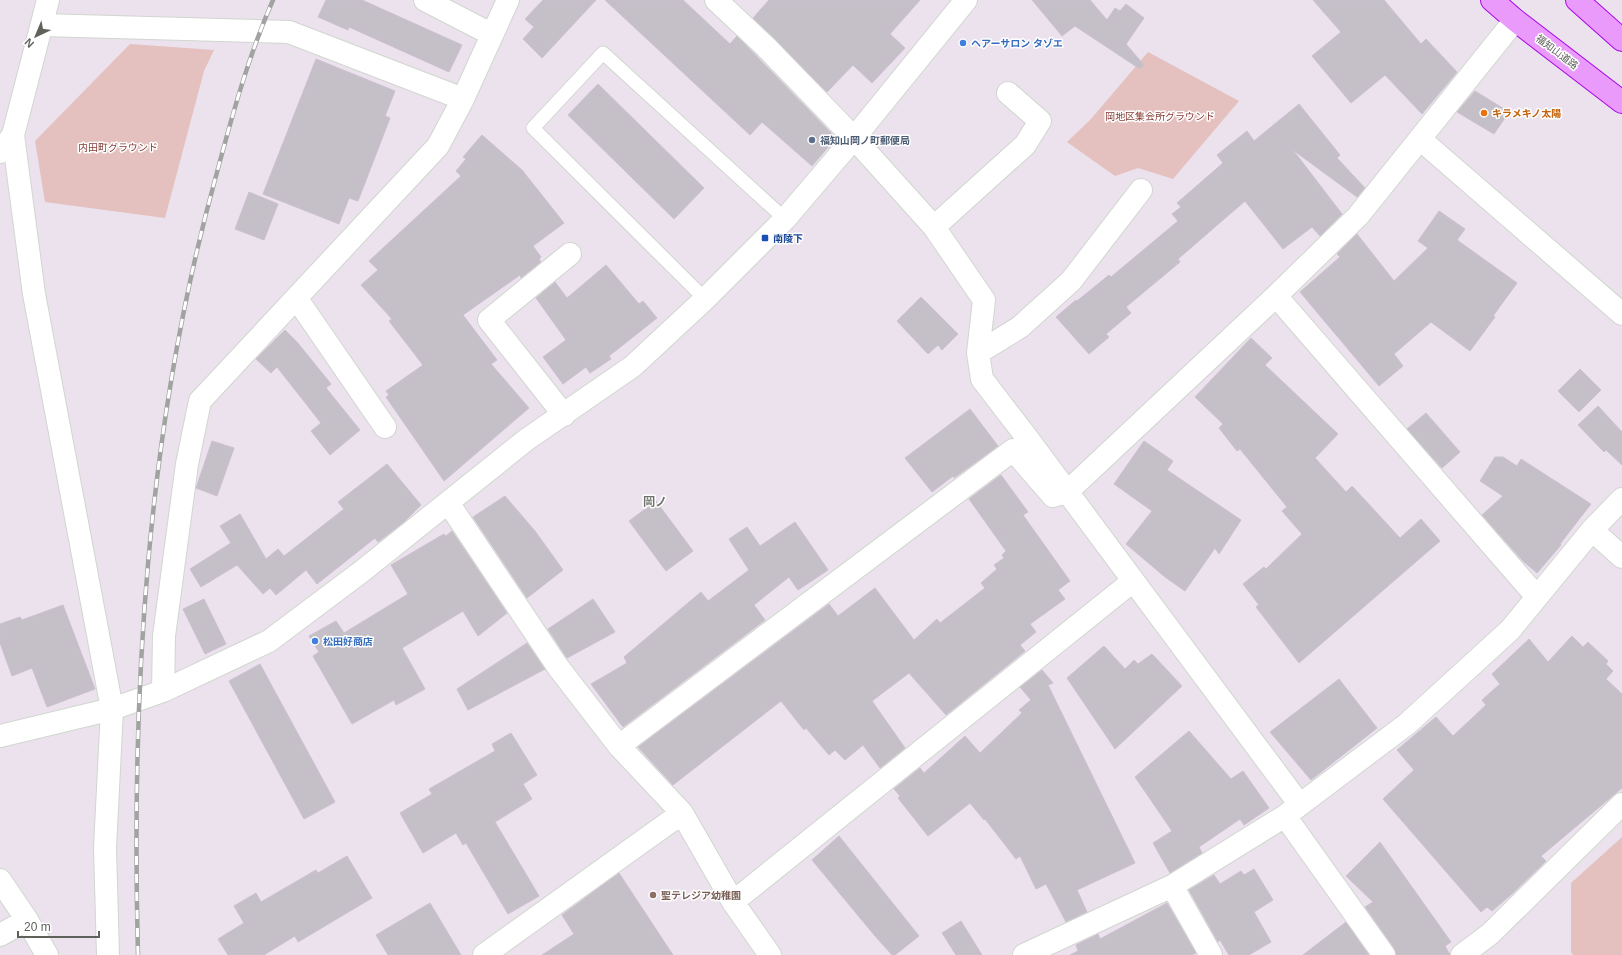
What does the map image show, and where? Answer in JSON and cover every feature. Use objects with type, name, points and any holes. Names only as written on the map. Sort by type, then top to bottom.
[{"type":"highway","name":"福知山道路","points":[[1492,0],[1515,20],[1622,102]]},
{"type":"highway","points":[[1577,0],[1622,40]]},
{"type":"street","points":[[48,0],[7,144],[112,709],[105,848],[108,955]]},
{"type":"street","points":[[426,0],[492,34]]},
{"type":"street","points":[[163,691],[164,636],[187,464],[200,401],[297,299],[438,146],[463,99],[508,0]]},
{"type":"street","points":[[716,0],[766,47],[854,138],[934,227],[984,300],[978,353],[982,379],[1133,582],[1292,811],[1384,955]]},
{"type":"street","points":[[0,736],[112,709],[163,691],[269,640],[449,504],[526,440],[633,366],[706,299],[785,219],[854,138],[966,0]]},
{"type":"street","points":[[619,746],[1013,450],[1053,496],[1067,492],[1276,296],[1358,216],[1515,20]]},
{"type":"street","points":[[42,25],[289,32],[463,99]]},
{"type":"street","points":[[934,227],[1025,145],[1040,121],[1008,93]]},
{"type":"street","points":[[1420,139],[1622,314]]},
{"type":"street","points":[[978,353],[1020,326],[1071,281],[1141,190]]},
{"type":"street","points":[[564,415],[489,320],[570,254]]},
{"type":"street","points":[[1276,296],[1537,597]]},
{"type":"street","points":[[297,299],[385,427]]},
{"type":"street","points":[[1024,955],[1172,886],[1292,811],[1407,724],[1510,630],[1592,530],[1622,499]]},
{"type":"street","points":[[449,504],[558,667],[619,746],[682,813],[733,902],[770,955]]},
{"type":"street","points":[[1592,530],[1622,557]]},
{"type":"street","points":[[733,902],[1133,582]]},
{"type":"street","points":[[1462,955],[1490,934],[1622,804]]},
{"type":"street","points":[[484,955],[682,813]]},
{"type":"street","points":[[0,880],[27,920],[47,955]]},
{"type":"street","points":[[1172,886],[1211,955]]},
{"type":"street","points":[[0,935],[27,920]]},
{"type":"lane","points":[[706,299],[533,128],[604,52],[785,219]]},
{"type":"green space","name":"内田町グラウンド","points":[[130,44],[214,50],[204,71],[165,218],[45,202],[35,141]]},
{"type":"green space","name":"岡地区集会所グラウンド","points":[[1148,52],[1239,101],[1173,179],[1138,168],[1115,176],[1067,142],[1091,119]]},
{"type":"green space","points":[[1622,837],[1622,955],[1573,955],[1571,952],[1571,883]]},
{"type":"building","points":[[326,0],[362,0],[462,45],[449,72],[349,27],[348,30],[318,17]]},
{"type":"building","points":[[543,0],[596,0],[542,58],[523,39],[534,27],[525,19]]},
{"type":"building","points":[[605,0],[683,0],[730,44],[737,36],[836,138],[812,166],[762,122],[750,135]]},
{"type":"building","points":[[769,0],[920,0],[890,34],[905,48],[872,83],[853,65],[827,92],[753,18]]},
{"type":"building","points":[[1032,0],[1090,0],[1107,20],[1115,8],[1120,11],[1126,4],[1144,18],[1126,44],[1144,65],[1140,69],[1075,26],[1062,36]]},
{"type":"building","points":[[1313,0],[1384,0],[1421,44],[1426,39],[1457,72],[1422,114],[1385,75],[1351,103],[1312,56],[1341,32]]},
{"type":"building","points":[[316,59],[395,91],[385,116],[390,118],[358,201],[349,198],[339,224],[263,194]]},
{"type":"building","points":[[598,84],[704,188],[674,219],[568,115]]},
{"type":"building","name":"キラメキノ太陽","points":[[1475,91],[1509,112],[1494,134],[1457,112]]},
{"type":"building","points":[[1299,104],[1340,155],[1337,158],[1365,188],[1357,197],[1293,150],[1342,214],[1320,236],[1312,227],[1283,249],[1245,201],[1178,259],[1180,262],[1126,307],[1131,313],[1106,334],[1109,337],[1089,354],[1056,317],[1109,275],[1111,277],[1178,221],[1172,214],[1181,207],[1177,203],[1223,163],[1217,155],[1247,131],[1254,141]]},
{"type":"building","points":[[482,135],[522,170],[564,223],[533,246],[541,257],[539,259],[541,262],[521,278],[520,275],[463,315],[497,360],[491,364],[529,408],[444,481],[386,397],[389,395],[386,391],[423,365],[389,321],[392,319],[361,285],[378,270],[369,261],[461,176],[456,171],[466,159],[463,157]]},
{"type":"building","points":[[249,192],[278,204],[264,240],[235,229]]},
{"type":"building","points":[[1439,211],[1465,229],[1457,240],[1517,283],[1493,316],[1495,317],[1470,351],[1431,322],[1394,354],[1403,366],[1379,386],[1300,292],[1340,257],[1337,254],[1357,234],[1394,281],[1428,248],[1418,241]]},
{"type":"building","points":[[606,265],[639,304],[643,301],[657,318],[609,356],[611,359],[590,373],[586,367],[563,384],[543,357],[566,340],[536,298],[555,282],[567,298]]},
{"type":"building","points":[[921,297],[958,334],[942,350],[938,345],[928,354],[897,321]]},
{"type":"building","points":[[285,330],[297,342],[331,384],[326,388],[360,430],[330,455],[311,431],[321,423],[277,367],[271,373],[256,359]]},
{"type":"building","points":[[1251,338],[1272,358],[1265,365],[1338,434],[1315,458],[1346,492],[1352,486],[1400,538],[1421,519],[1440,541],[1299,663],[1256,607],[1259,605],[1243,584],[1264,567],[1266,569],[1302,534],[1282,511],[1287,507],[1240,449],[1237,451],[1219,428],[1223,424],[1195,397]]},
{"type":"building","points":[[1580,369],[1601,390],[1579,412],[1558,391]]},
{"type":"building","points":[[1598,406],[1622,432],[1622,465],[1606,450],[1604,452],[1578,425]]},
{"type":"building","points":[[970,409],[998,446],[932,492],[905,458]]},
{"type":"building","points":[[1426,413],[1460,452],[1442,468],[1407,429]]},
{"type":"building","points":[[212,441],[234,448],[217,496],[196,488]]},
{"type":"building","points":[[1144,441],[1173,461],[1167,470],[1241,520],[1219,554],[1215,548],[1185,591],[1165,577],[1126,544],[1152,511],[1114,484]]},
{"type":"building","points":[[1495,457],[1503,457],[1517,466],[1521,459],[1591,504],[1560,544],[1561,545],[1537,573],[1523,561],[1482,515],[1503,496],[1480,481]]},
{"type":"building","points":[[387,464],[421,505],[404,522],[378,542],[375,538],[317,584],[306,570],[276,595],[270,588],[263,594],[237,565],[201,587],[190,569],[231,543],[220,526],[240,514],[266,559],[278,549],[284,556],[344,509],[338,502]]},
{"type":"building","points":[[1001,475],[1028,512],[1023,515],[1070,581],[1058,590],[1065,599],[1030,624],[1036,632],[1020,645],[1025,651],[946,715],[909,673],[872,701],[905,748],[880,768],[863,745],[845,760],[835,750],[829,755],[806,728],[804,730],[781,701],[673,785],[638,747],[829,604],[838,616],[875,588],[914,640],[937,619],[940,623],[985,588],[981,583],[997,569],[994,565],[1004,558],[1002,555],[1006,551],[969,499]]},
{"type":"building","points":[[505,496],[535,531],[563,570],[527,598],[473,517]]},
{"type":"building","points":[[656,501],[693,551],[666,571],[629,521]]},
{"type":"building","points":[[795,522],[828,570],[798,590],[789,577],[754,605],[765,620],[623,727],[591,684],[627,663],[624,657],[701,592],[708,601],[749,570],[729,539],[747,527],[760,546]]},
{"type":"building","points":[[452,531],[507,613],[478,636],[463,611],[402,648],[425,689],[396,705],[394,700],[352,724],[313,656],[319,652],[309,636],[336,621],[344,633],[408,594],[391,565],[444,534],[446,536]]},
{"type":"building","points":[[204,599],[226,644],[205,654],[183,609]]},
{"type":"building","points":[[593,599],[615,632],[567,658],[548,629]]},
{"type":"building","points":[[63,605],[95,689],[47,707],[32,668],[12,676],[0,643],[0,624],[20,617],[22,620]]},
{"type":"building","points":[[1572,636],[1583,647],[1588,642],[1608,661],[1606,664],[1613,671],[1606,679],[1622,694],[1622,788],[1541,856],[1546,861],[1513,893],[1492,911],[1487,907],[1481,912],[1383,799],[1414,770],[1397,750],[1436,717],[1453,736],[1486,705],[1482,700],[1500,684],[1492,674],[1529,639],[1548,662]]},
{"type":"building","points":[[527,643],[545,669],[468,710],[457,689]]},
{"type":"building","points":[[1104,646],[1125,669],[1134,660],[1138,664],[1152,654],[1182,686],[1115,749],[1067,678]]},
{"type":"building","points":[[260,664],[335,802],[304,819],[229,681]]},
{"type":"building","points":[[1042,670],[1053,683],[1048,685],[1135,863],[1077,890],[1087,912],[1066,922],[1046,884],[1036,889],[1020,856],[1016,859],[985,819],[984,820],[970,803],[928,836],[898,798],[900,796],[894,789],[920,768],[924,773],[965,736],[980,753],[1022,713],[1019,710],[1031,700],[1020,687]]},
{"type":"building","points":[[1339,679],[1377,728],[1311,780],[1270,732]]},
{"type":"building","points":[[1189,731],[1231,779],[1243,771],[1269,808],[1244,825],[1240,819],[1199,847],[1202,853],[1170,873],[1153,843],[1172,831],[1135,777]]},
{"type":"building","points":[[511,733],[537,775],[523,784],[532,799],[495,822],[539,896],[508,914],[466,843],[463,845],[456,833],[423,853],[400,813],[432,794],[429,789],[495,751],[492,744]]},
{"type":"building","points":[[839,836],[919,936],[895,955],[892,955],[875,936],[812,860]]},
{"type":"building","points":[[1380,842],[1451,942],[1445,946],[1450,955],[1396,955],[1394,948],[1365,907],[1373,902],[1346,876]]},
{"type":"building","points":[[347,856],[372,898],[298,942],[295,936],[264,955],[228,955],[218,939],[244,923],[234,906],[256,893],[261,902],[316,870],[318,873]]},
{"type":"building","points":[[1254,869],[1273,900],[1254,912],[1271,942],[1249,955],[1229,955],[1220,940],[1218,942],[1189,890],[1214,875],[1220,884],[1241,871],[1244,875]]},
{"type":"building","points":[[619,873],[673,955],[542,955],[574,934],[562,915]]},
{"type":"building","points":[[430,903],[461,955],[388,955],[376,935]]},
{"type":"building","points":[[1167,903],[1196,953],[1192,955],[1070,955],[1078,951],[1076,945],[1098,934],[1100,939]]},
{"type":"building","points":[[961,921],[982,955],[956,955],[942,933]]},
{"type":"building","points":[[1346,922],[1369,955],[1303,955]]},
{"type":"railway","points":[[138,955],[136,857],[137,759],[141,661],[148,562],[159,465],[173,368],[192,271],[234,109],[248,65],[273,0]]},
{"type":"place","name":"ヘアーサロン タゾエ","points":[[963,43]]},
{"type":"place","name":"キラメキノ太陽","points":[[1484,113]]},
{"type":"place","name":"福知山岡ノ町郵便局","points":[[812,140]]},
{"type":"place","name":"南陵下","points":[[765,238]]},
{"type":"place","name":"松田好商店","points":[[315,641]]},
{"type":"place","name":"聖テレジア幼稚園","points":[[653,895]]},
{"type":"district","name":"岡ノ","points":[[655,502]]}]
